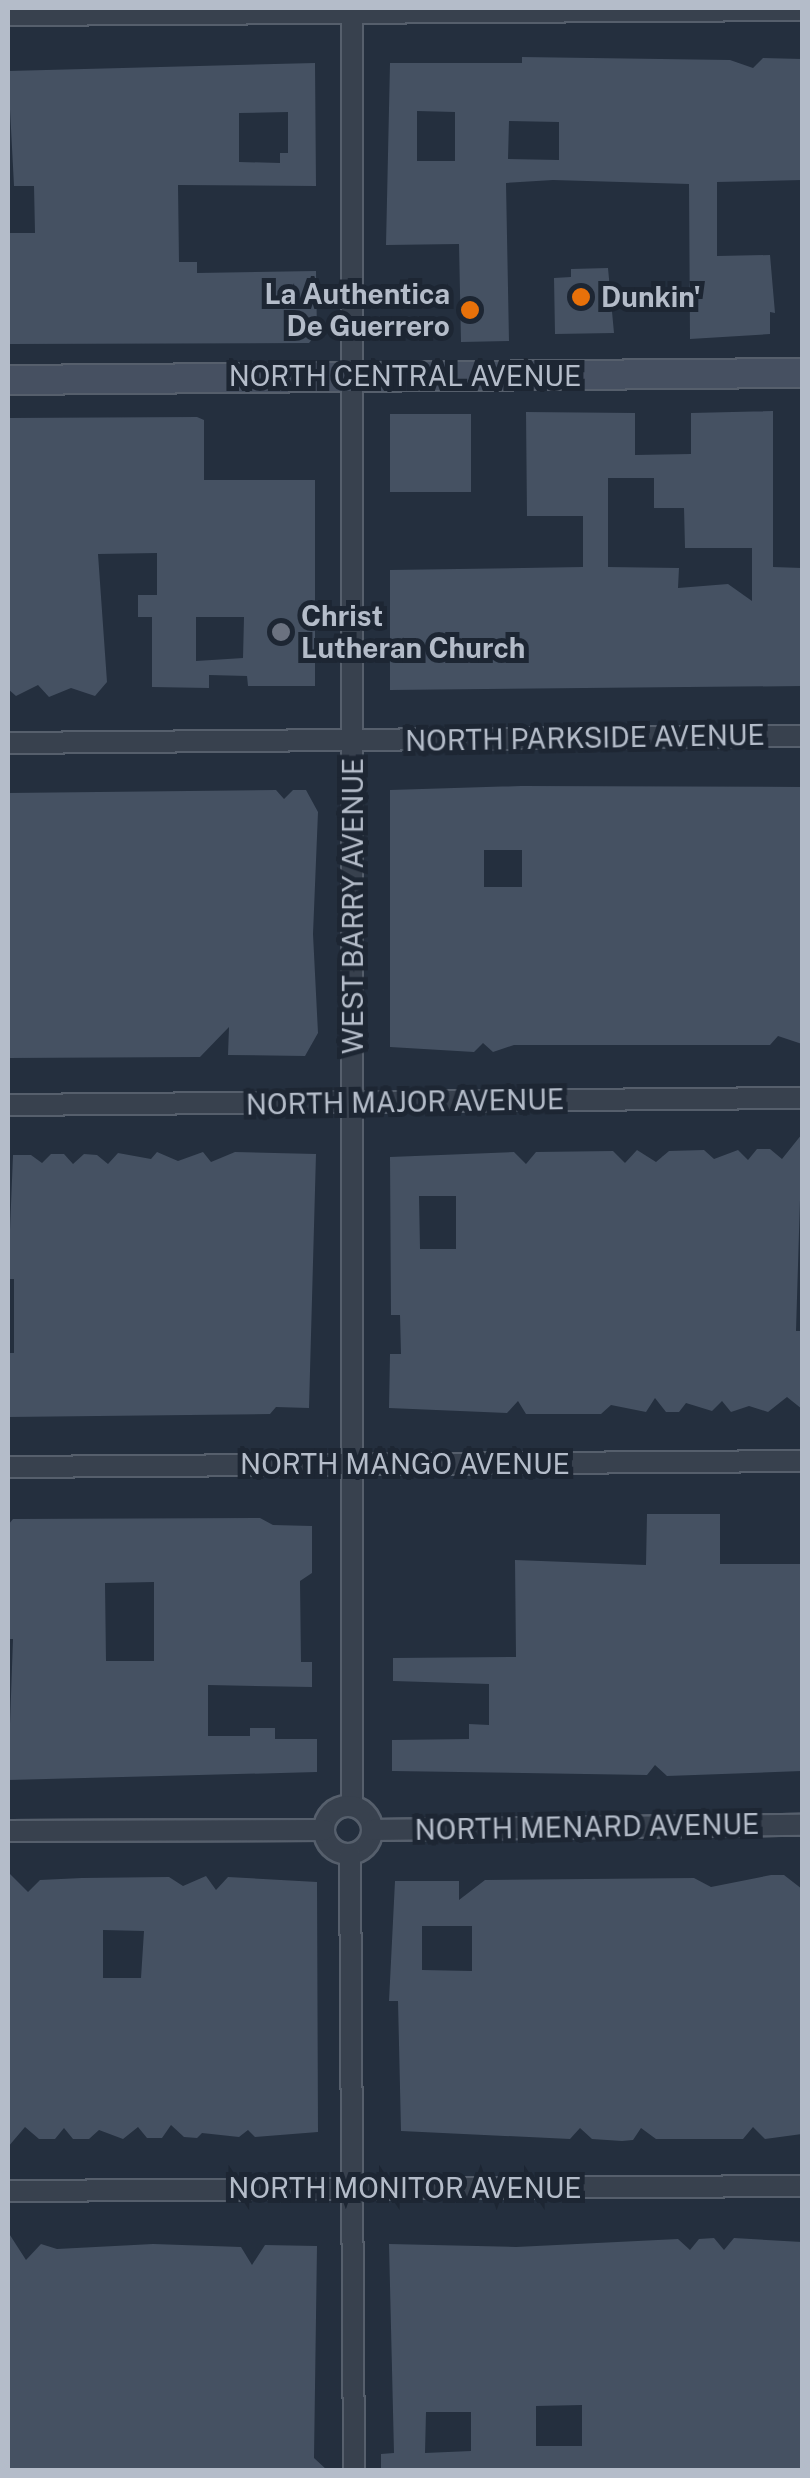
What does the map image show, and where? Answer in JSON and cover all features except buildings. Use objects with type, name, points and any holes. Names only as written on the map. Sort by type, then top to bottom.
[{"type":"main road","name":"NORTH CENTRAL AVENUE","points":[[8,380],[802,373]]},
{"type":"street","name":"WEST BARRY AVENUE","points":[[352,10],[352,1805]]},
{"type":"street","points":[[8,15],[802,10]]},
{"type":"street","name":"NORTH PARKSIDE AVENUE","points":[[8,743],[802,736]]},
{"type":"street","name":"NORTH MAJOR AVENUE","points":[[8,1105],[802,1098]]},
{"type":"street","name":"NORTH MANGO AVENUE","points":[[8,1467],[802,1461]]},
{"type":"street","points":[[352,1805],[366,1813],[372,1830],[364,1848],[350,1854],[329,1845],[324,1830],[329,1814],[352,1805]]},
{"type":"street","name":"NORTH MENARD AVENUE","points":[[372,1830],[802,1825]]},
{"type":"street","points":[[8,1831],[324,1830]]},
{"type":"street","points":[[350,1854],[354,2470]]},
{"type":"street","name":"NORTH MONITOR AVENUE","points":[[8,2191],[802,2186]]},
{"type":"place","name":"Dunkin'","points":[[581,297]]},
{"type":"place","name":"La Authentica De Guerrero","points":[[470,310]]},
{"type":"place","name":"Christ Lutheran Church","points":[[281,632]]}]
